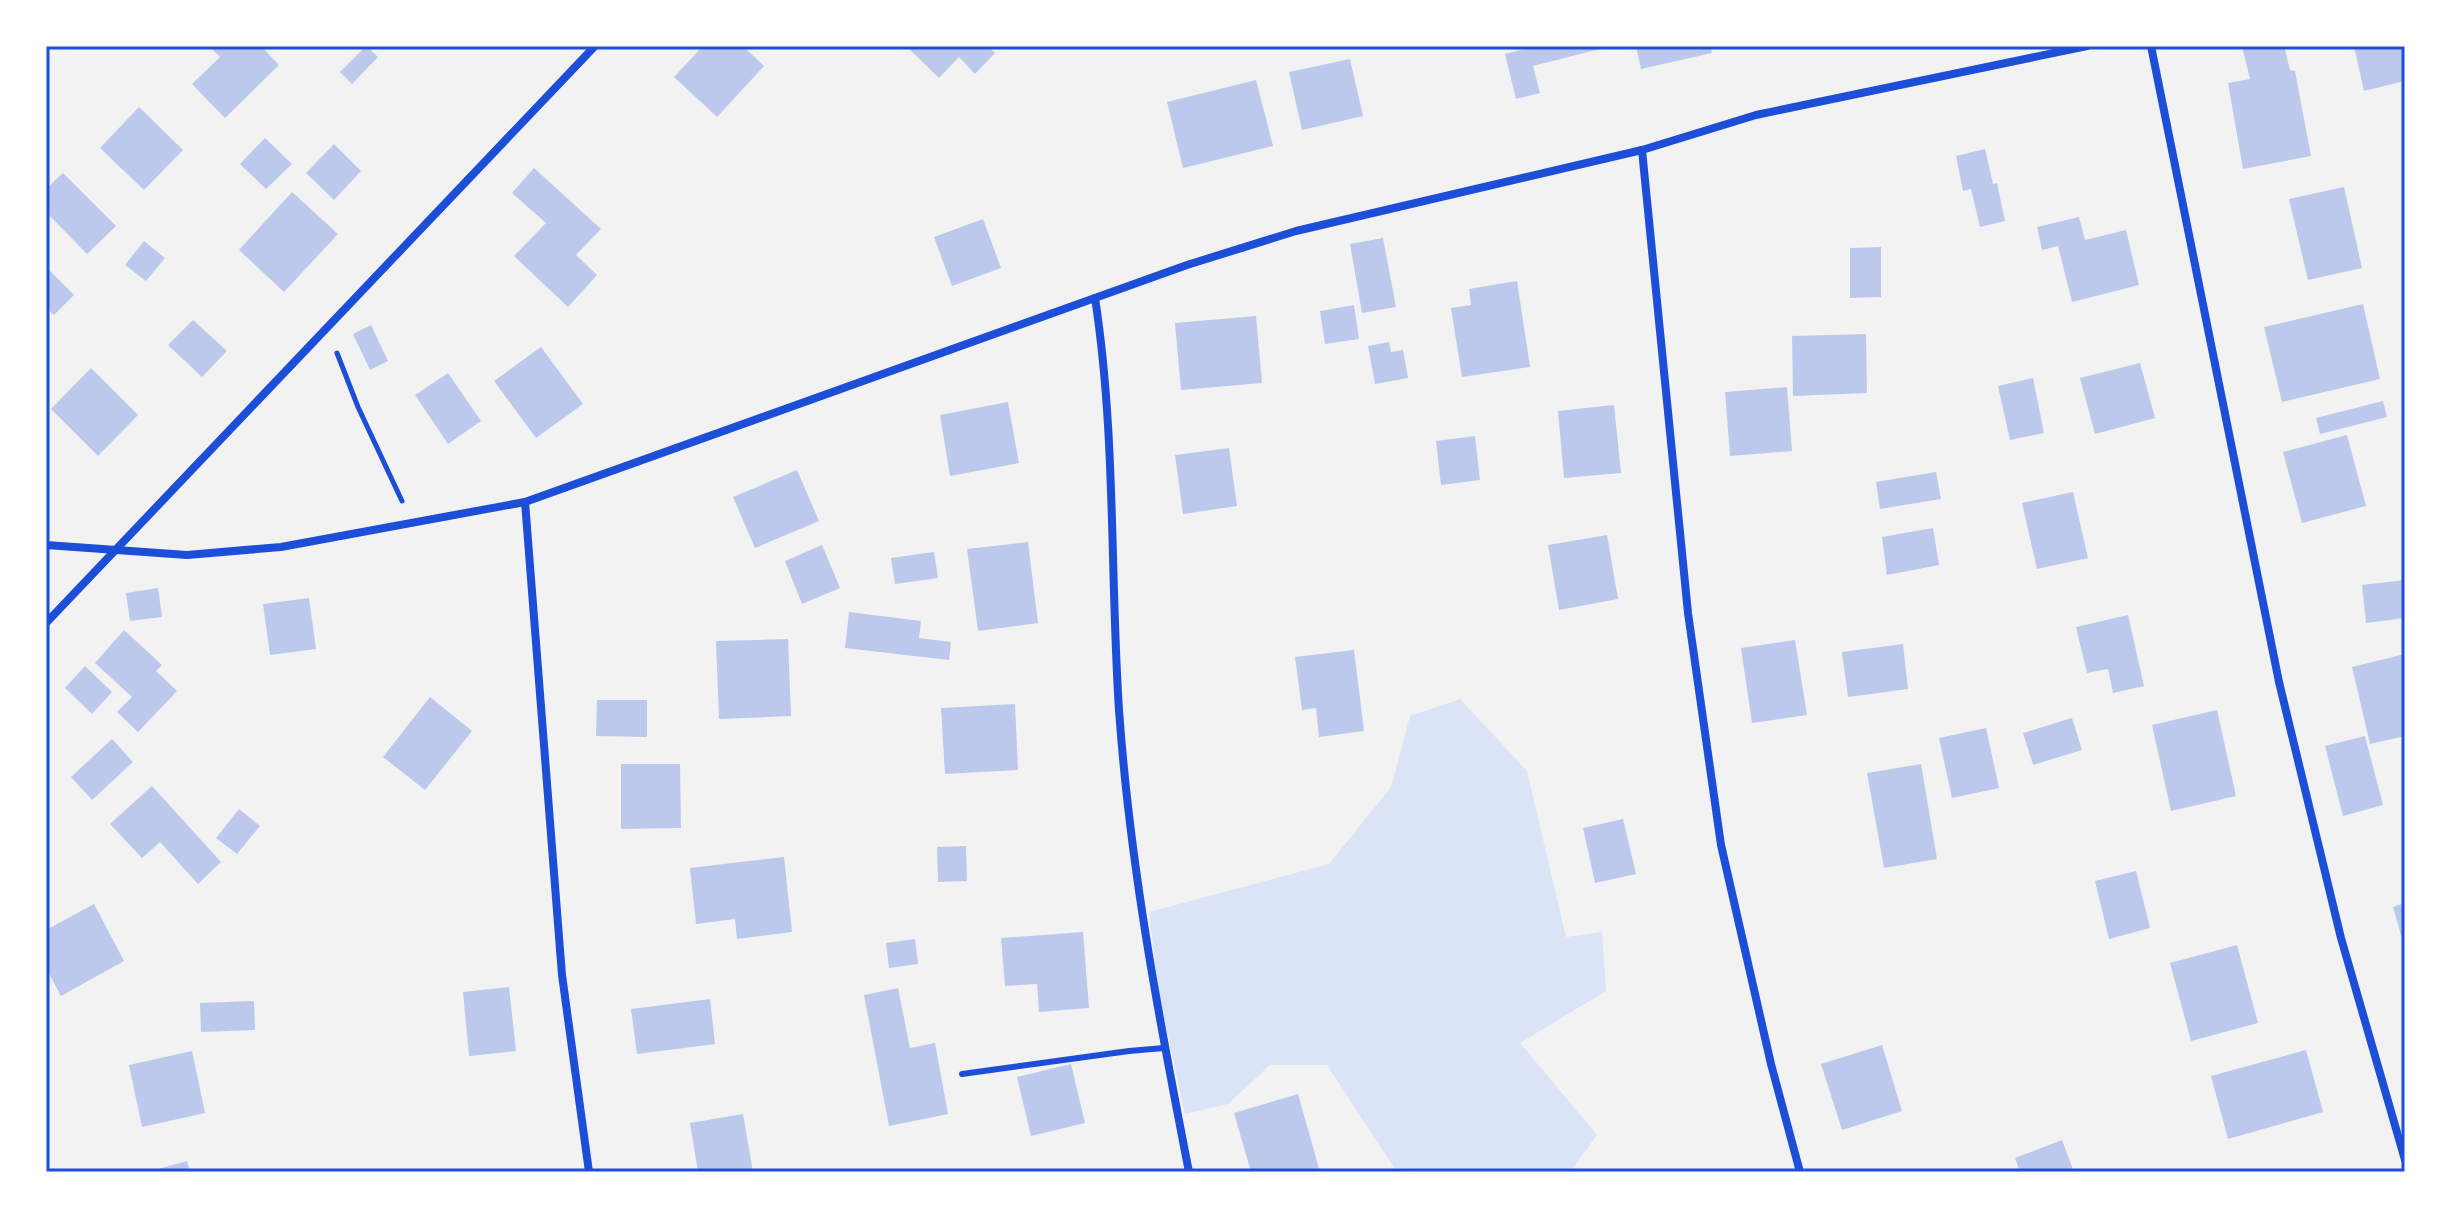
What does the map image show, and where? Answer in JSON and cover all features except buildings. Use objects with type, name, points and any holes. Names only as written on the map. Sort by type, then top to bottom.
[{"type":"street","points":[[46,623],[595,46]]},
{"type":"street","points":[[46,545],[187,555],[281,547],[525,502],[1095,298],[1296,231],[1642,150],[1756,115],[2087,46]]},
{"type":"street","points":[[2151,46],[2279,682],[2341,938],[2405,1160]]},
{"type":"street","points":[[1642,150],[1688,613],[1721,845],[1771,1064],[1800,1172]]},
{"type":"street","points":[[1095,298],[1104,358],[1119,709],[1126,787],[1154,996],[1189,1172]]},
{"type":"street","points":[[525,502],[562,975],[589,1172]]},
{"type":"lane","points":[[962,1074],[1164,1048]]},
{"type":"path","points":[[327,326],[370,434],[414,523]]},
{"type":"shaded area","points":[[1460,699],[1527,771],[1566,937],[1602,932],[1606,991],[1520,1043],[1597,1135],[1570,1172],[1397,1172],[1327,1065],[1270,1065],[1228,1104],[1185,1114],[1159,995],[1149,912],[1329,864],[1391,787],[1410,716]]}]
